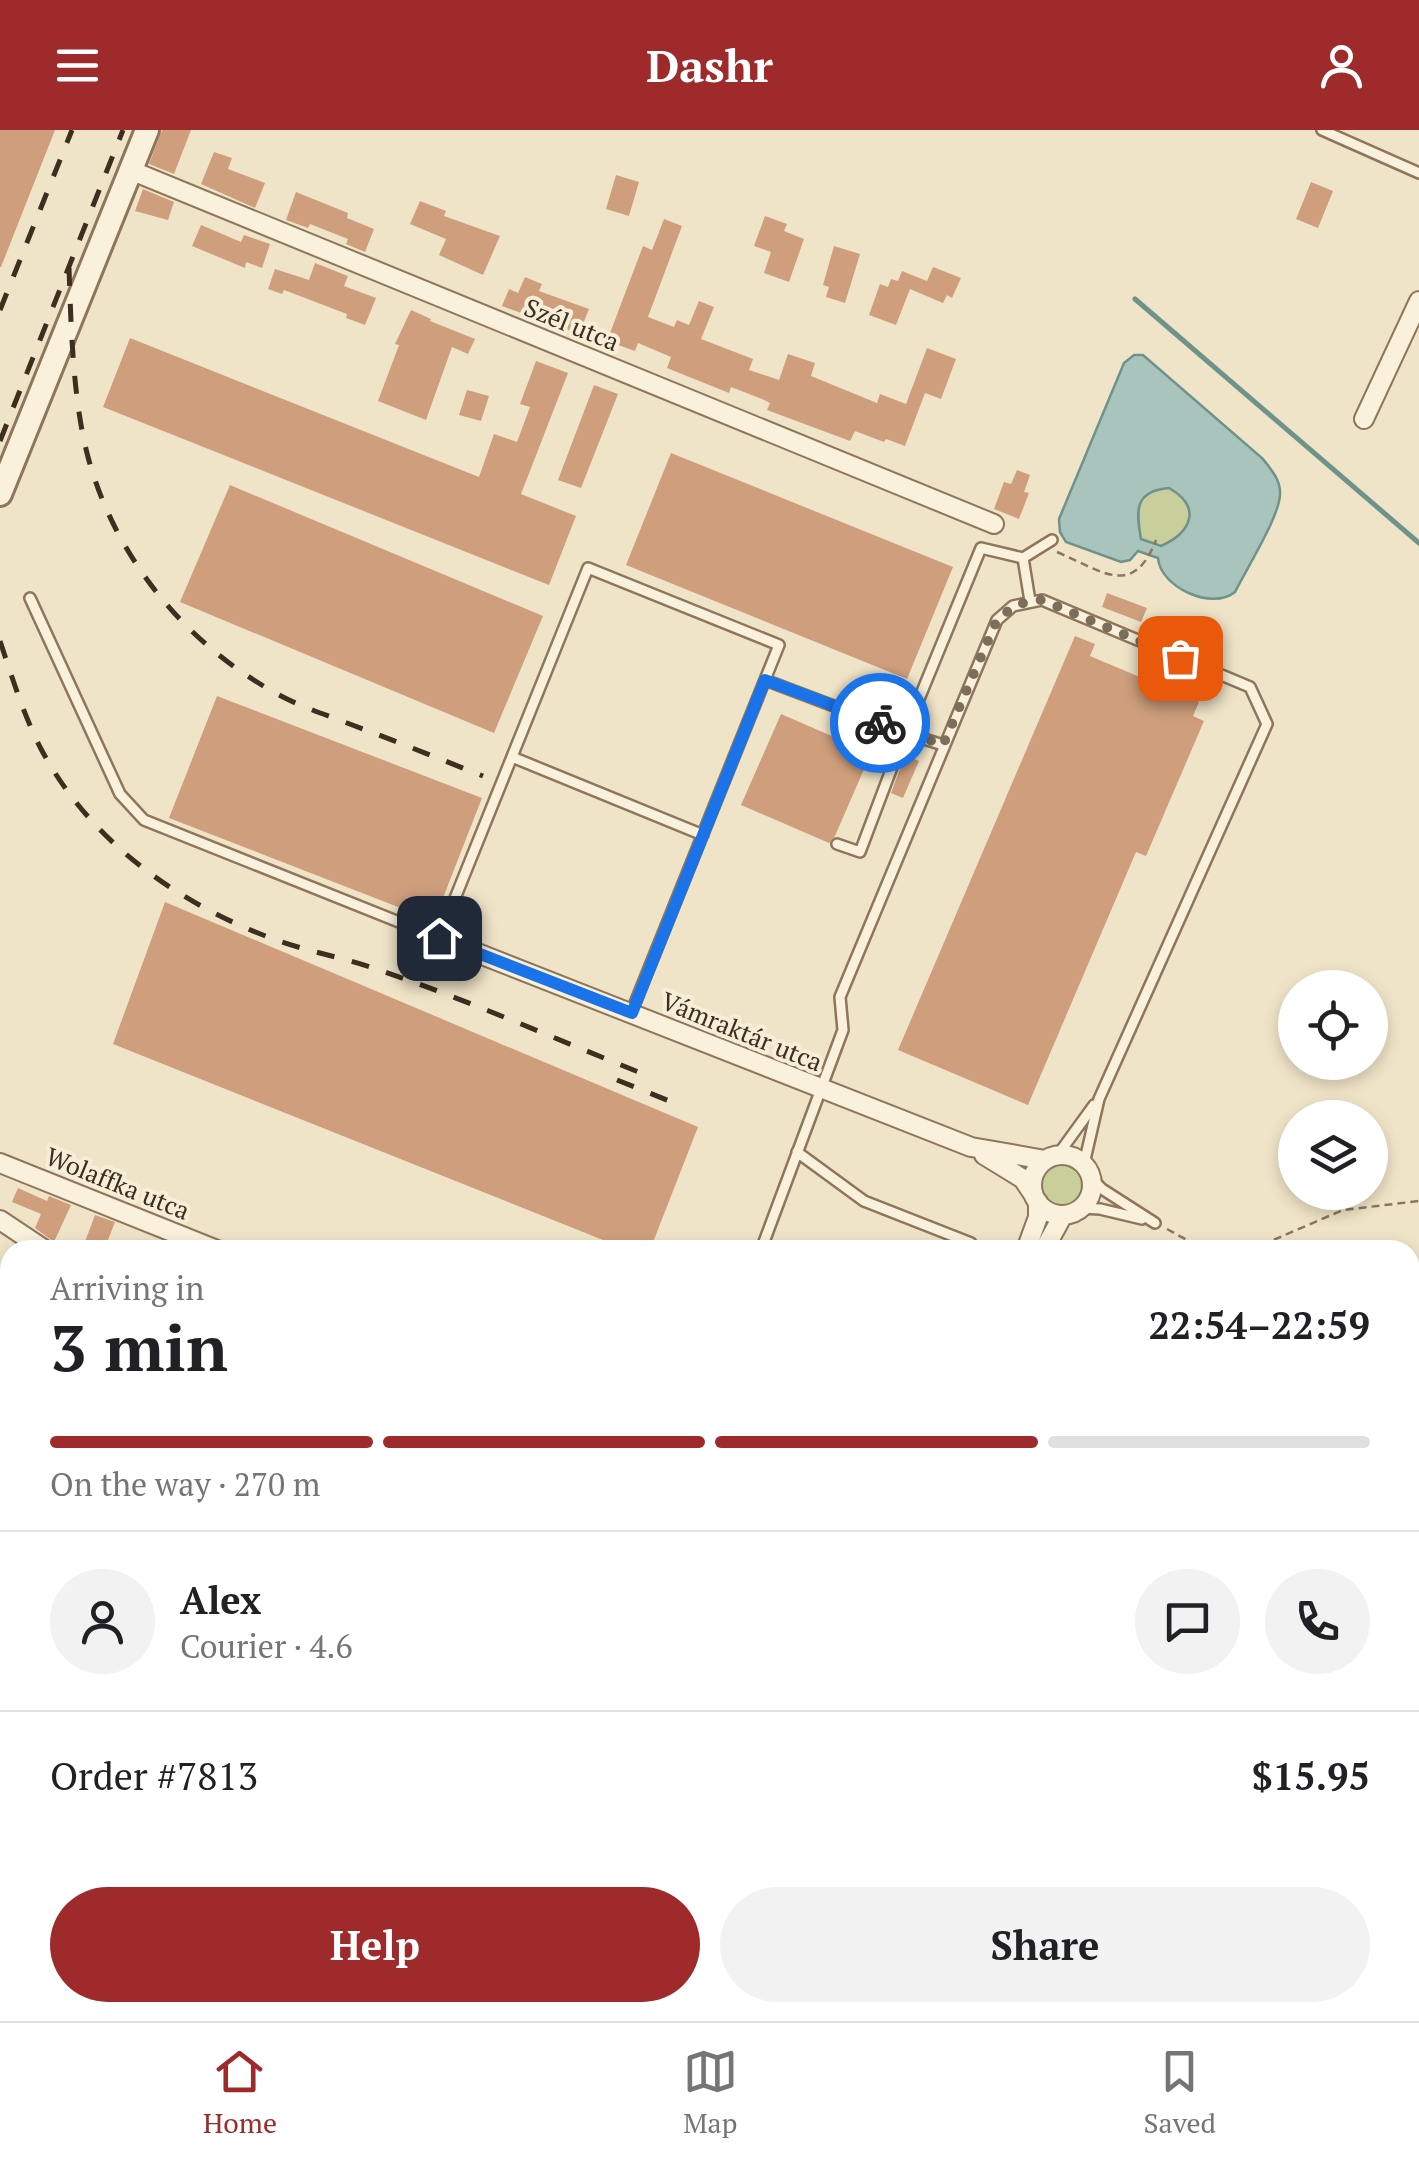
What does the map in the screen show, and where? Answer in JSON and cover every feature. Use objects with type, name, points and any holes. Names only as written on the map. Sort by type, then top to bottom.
[{"type":"street","points":[[0,494],[146,130]]},
{"type":"street","name":"Szél utca","points":[[130,170],[994,524]]},
{"type":"street","points":[[1364,420],[1419,301]]},
{"type":"street","name":"Vámraktár utca","points":[[439,938],[971,1147],[1022,1179],[1036,1198]]},
{"type":"street","name":"Vámraktár utca","points":[[971,1147],[1051,1158]]},
{"type":"street","points":[[1030,1240],[1038,1216],[1032,1181],[1037,1169],[1051,1158],[1067,1155],[1088,1171],[1091,1192],[1051,1240]]},
{"type":"street","name":"Wolaffka utca","points":[[0,1163],[192,1240]]},
{"type":"street","points":[[1036,1198],[1054,1214],[1072,1211]]},
{"type":"street","points":[[0,1220],[30,1240]]},
{"type":"lane","points":[[1322,130],[1419,173]]},
{"type":"lane","points":[[836,844],[860,852],[982,548],[1023,558],[1052,540]]},
{"type":"lane","points":[[1023,558],[1030,601]]},
{"type":"lane","points":[[30,598],[120,794],[144,820],[439,938],[588,568],[779,645],[632,1013]]},
{"type":"lane","points":[[765,1240],[843,1030],[840,997],[997,620],[1014,606],[1042,600],[1250,686],[1267,724],[1099,1099],[1051,1158]]},
{"type":"lane","points":[[765,680],[943,745]]},
{"type":"lane","points":[[512,757],[703,836]]},
{"type":"lane","points":[[1099,1099],[1088,1171],[1102,1189],[1155,1222]]},
{"type":"lane","points":[[797,1152],[864,1200],[964,1240]]},
{"type":"lane","points":[[1072,1211],[1100,1208],[1155,1222]]},
{"type":"path","points":[[1042,546],[1118,577],[1136,572],[1147,562],[1156,540]]},
{"type":"path","points":[[1273,1240],[1343,1210],[1419,1201]]},
{"type":"path","points":[[1155,1222],[1187,1240]]},
{"type":"green space","points":[[1169,488],[1186,503],[1189,519],[1180,534],[1161,546],[1141,539],[1138,511],[1149,493]]},
{"type":"green space","points":[[1062,1165],[1076,1171],[1082,1185],[1076,1199],[1062,1205],[1048,1199],[1042,1185],[1048,1171]]},
{"type":"water","points":[[1134,355],[1143,355],[1262,458],[1277,480],[1280,495],[1274,516],[1235,592],[1225,597],[1201,597],[1177,587],[1161,569],[1158,558],[1138,551],[1130,560],[1121,562],[1066,542],[1060,532],[1059,519],[1124,363]],"holes":[[[1169,488],[1189,511],[1186,527],[1180,534],[1161,546],[1141,539],[1138,511],[1143,498]]]},
{"type":"building","points":[[0,130],[55,130],[1,267],[0,267]]},
{"type":"building","points":[[162,130],[191,130],[174,174],[149,164]]},
{"type":"building","points":[[214,152],[232,158],[228,169],[265,183],[255,208],[201,184]]},
{"type":"building","points":[[616,175],[639,182],[629,216],[606,209]]},
{"type":"building","points":[[1311,182],[1333,191],[1318,228],[1296,219]]},
{"type":"building","points":[[143,189],[174,202],[168,220],[135,211]]},
{"type":"building","points":[[296,192],[348,213],[347,218],[374,229],[365,252],[346,244],[348,239],[310,224],[308,228],[286,220]]},
{"type":"building","points":[[420,201],[446,211],[444,216],[500,236],[483,275],[439,255],[446,239],[410,224]]},
{"type":"building","points":[[765,216],[787,224],[784,231],[804,239],[789,282],[764,273],[771,252],[754,246]]},
{"type":"building","points":[[664,219],[682,226],[648,317],[674,327],[677,320],[689,325],[699,301],[714,307],[701,339],[753,359],[749,370],[779,380],[788,354],[815,363],[811,376],[877,403],[880,394],[906,404],[927,348],[956,359],[941,399],[925,393],[905,446],[855,431],[850,441],[767,410],[770,403],[762,399],[731,387],[729,393],[667,368],[671,357],[638,343],[635,351],[607,341],[643,246],[652,250]]},
{"type":"building","points":[[201,225],[241,242],[244,235],[270,244],[262,268],[246,262],[245,268],[192,246]]},
{"type":"building","points":[[834,246],[860,254],[845,303],[826,297],[829,287],[823,285]]},
{"type":"building","points":[[315,263],[348,276],[344,286],[376,298],[365,325],[284,290],[282,294],[268,289],[275,269],[309,280]]},
{"type":"building","points":[[933,267],[961,278],[952,298],[947,295],[943,303],[910,289],[896,325],[869,315],[880,284],[888,287],[891,279],[898,281],[902,271],[927,281]]},
{"type":"building","points":[[525,277],[542,284],[539,291],[589,309],[579,334],[502,306],[509,289],[518,293]]},
{"type":"building","points":[[411,310],[475,339],[468,354],[452,347],[426,420],[378,401],[399,345],[395,344]]},
{"type":"building","points":[[130,338],[479,477],[494,434],[517,442],[530,407],[520,404],[536,361],[568,373],[521,494],[576,516],[549,585],[103,407]]},
{"type":"building","points":[[594,385],[618,394],[581,488],[558,480]]},
{"type":"building","points":[[467,390],[489,396],[481,421],[459,415]]},
{"type":"building","points":[[671,453],[953,567],[907,679],[626,565]]},
{"type":"building","points":[[1017,470],[1030,475],[1024,492],[1029,493],[1019,519],[994,509],[1004,482],[1011,484]]},
{"type":"building","points":[[230,485],[543,616],[494,733],[180,602]]},
{"type":"building","points":[[1107,593],[1147,608],[1141,622],[1102,607]]},
{"type":"building","points":[[1075,636],[1095,644],[1090,656],[1199,702],[1193,716],[1204,721],[1146,856],[1136,852],[1028,1105],[898,1050]]},
{"type":"building","points":[[217,696],[482,798],[434,921],[169,818]]},
{"type":"building","points":[[781,714],[871,753],[829,843],[741,805]]},
{"type":"building","points":[[905,755],[919,761],[903,798],[891,793]]},
{"type":"building","points":[[165,902],[698,1127],[654,1240],[603,1240],[113,1044]]},
{"type":"building","points":[[18,1188],[47,1201],[49,1196],[71,1205],[55,1240],[51,1240],[35,1228],[41,1214],[12,1202]]},
{"type":"building","points":[[95,1215],[115,1222],[108,1240],[86,1240]]},
{"type":"waterway","points":[[1135,299],[1419,543]]},
{"type":"railway","points":[[0,310],[72,130]]},
{"type":"railway","points":[[0,441],[123,130]]},
{"type":"railway","points":[[69,268],[76,388],[88,457],[117,532],[161,598],[218,654],[285,698],[483,776]]},
{"type":"railway","points":[[0,641],[28,721],[60,780],[108,838],[167,885],[199,905],[268,937],[405,979],[646,1075]]},
{"type":"railway","points":[[617,1080],[677,1104]]},
{"type":"way so far","points":[[880,723],[943,745],[997,620],[1014,606],[1030,601],[1042,600],[1180,658]]},
{"type":"route","points":[[439,938],[632,1013],[765,680],[880,723]]}]
